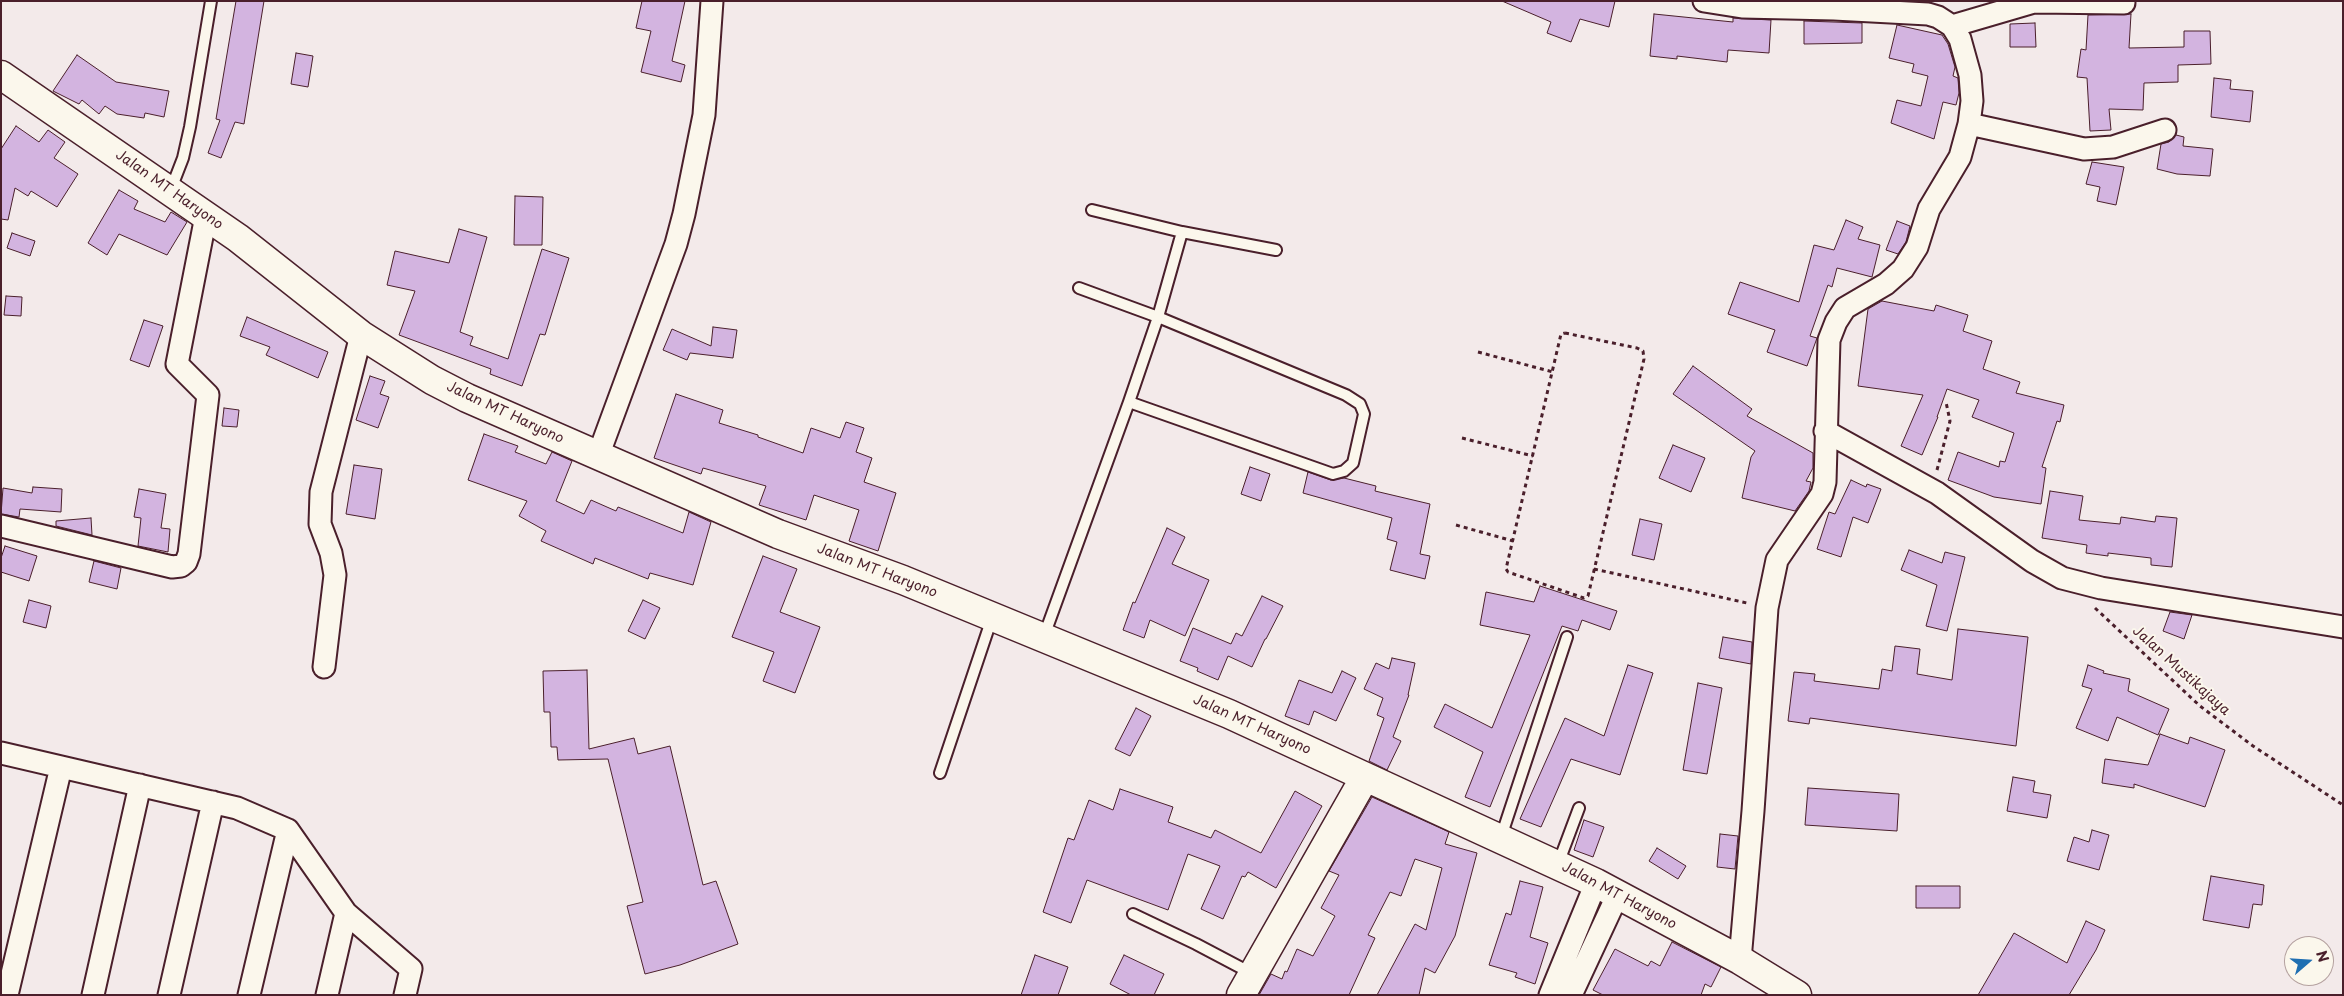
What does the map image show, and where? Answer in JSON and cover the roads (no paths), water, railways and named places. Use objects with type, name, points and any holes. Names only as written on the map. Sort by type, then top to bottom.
[{"type":"main road","name":"Jalan MT Haryono","points":[[4,83],[171,190],[269,262],[361,335],[432,380],[466,398],[778,534],[903,580],[1229,714],[1501,837],[1607,888],[1740,960],[1797,995]]},
{"type":"main road","points":[[1247,985],[1365,777]]},
{"type":"street","points":[[598,456],[676,244],[684,214],[704,115],[712,1]]},
{"type":"street","points":[[1704,1],[1742,7],[1928,14],[1952,26],[1965,51],[1970,75],[1972,101],[1969,124],[1960,157],[1929,210],[1917,247],[1903,269],[1886,284],[1845,308],[1836,322],[1827,353],[1825,482],[1822,494],[1778,560],[1767,608],[1753,811],[1740,960]]},
{"type":"street","points":[[1952,26],[2034,2],[2124,3]]},
{"type":"street","points":[[1969,124],[2084,148],[2113,146],[2165,130]]},
{"type":"street","points":[[1,526],[172,567],[181,566],[186,562],[190,554],[208,395],[177,364],[206,216]]},
{"type":"street","points":[[324,667],[336,575],[331,553],[320,524],[322,492],[361,335]]},
{"type":"street","points":[[1825,431],[1937,493],[2032,561],[2062,578],[2101,588],[2343,627]]},
{"type":"street","points":[[1,754],[237,808],[288,830],[346,913],[411,969],[405,995]]},
{"type":"street","points":[[7,995],[61,767]]},
{"type":"street","points":[[93,995],[140,786]]},
{"type":"street","points":[[170,995],[213,802]]},
{"type":"street","points":[[249,995],[288,830]]},
{"type":"street","points":[[1550,995],[1607,888]]},
{"type":"street","points":[[1571,995],[1607,888]]},
{"type":"street","points":[[327,995],[346,913]]},
{"type":"lane","points":[[171,190],[183,158],[190,127],[211,1]]},
{"type":"lane","points":[[1092,210],[1182,232],[1276,250]]},
{"type":"lane","points":[[1044,637],[1129,402],[1158,316],[1182,232]]},
{"type":"lane","points":[[1079,288],[1158,316],[1355,400],[1363,409],[1364,414],[1353,463],[1344,471],[1332,474],[1129,402]]},
{"type":"lane","points":[[940,773],[992,617]]},
{"type":"lane","points":[[1501,837],[1568,637]]},
{"type":"lane","points":[[1558,864],[1579,808]]},
{"type":"lane","points":[[1134,914],[1196,944],[1247,985]]}]
